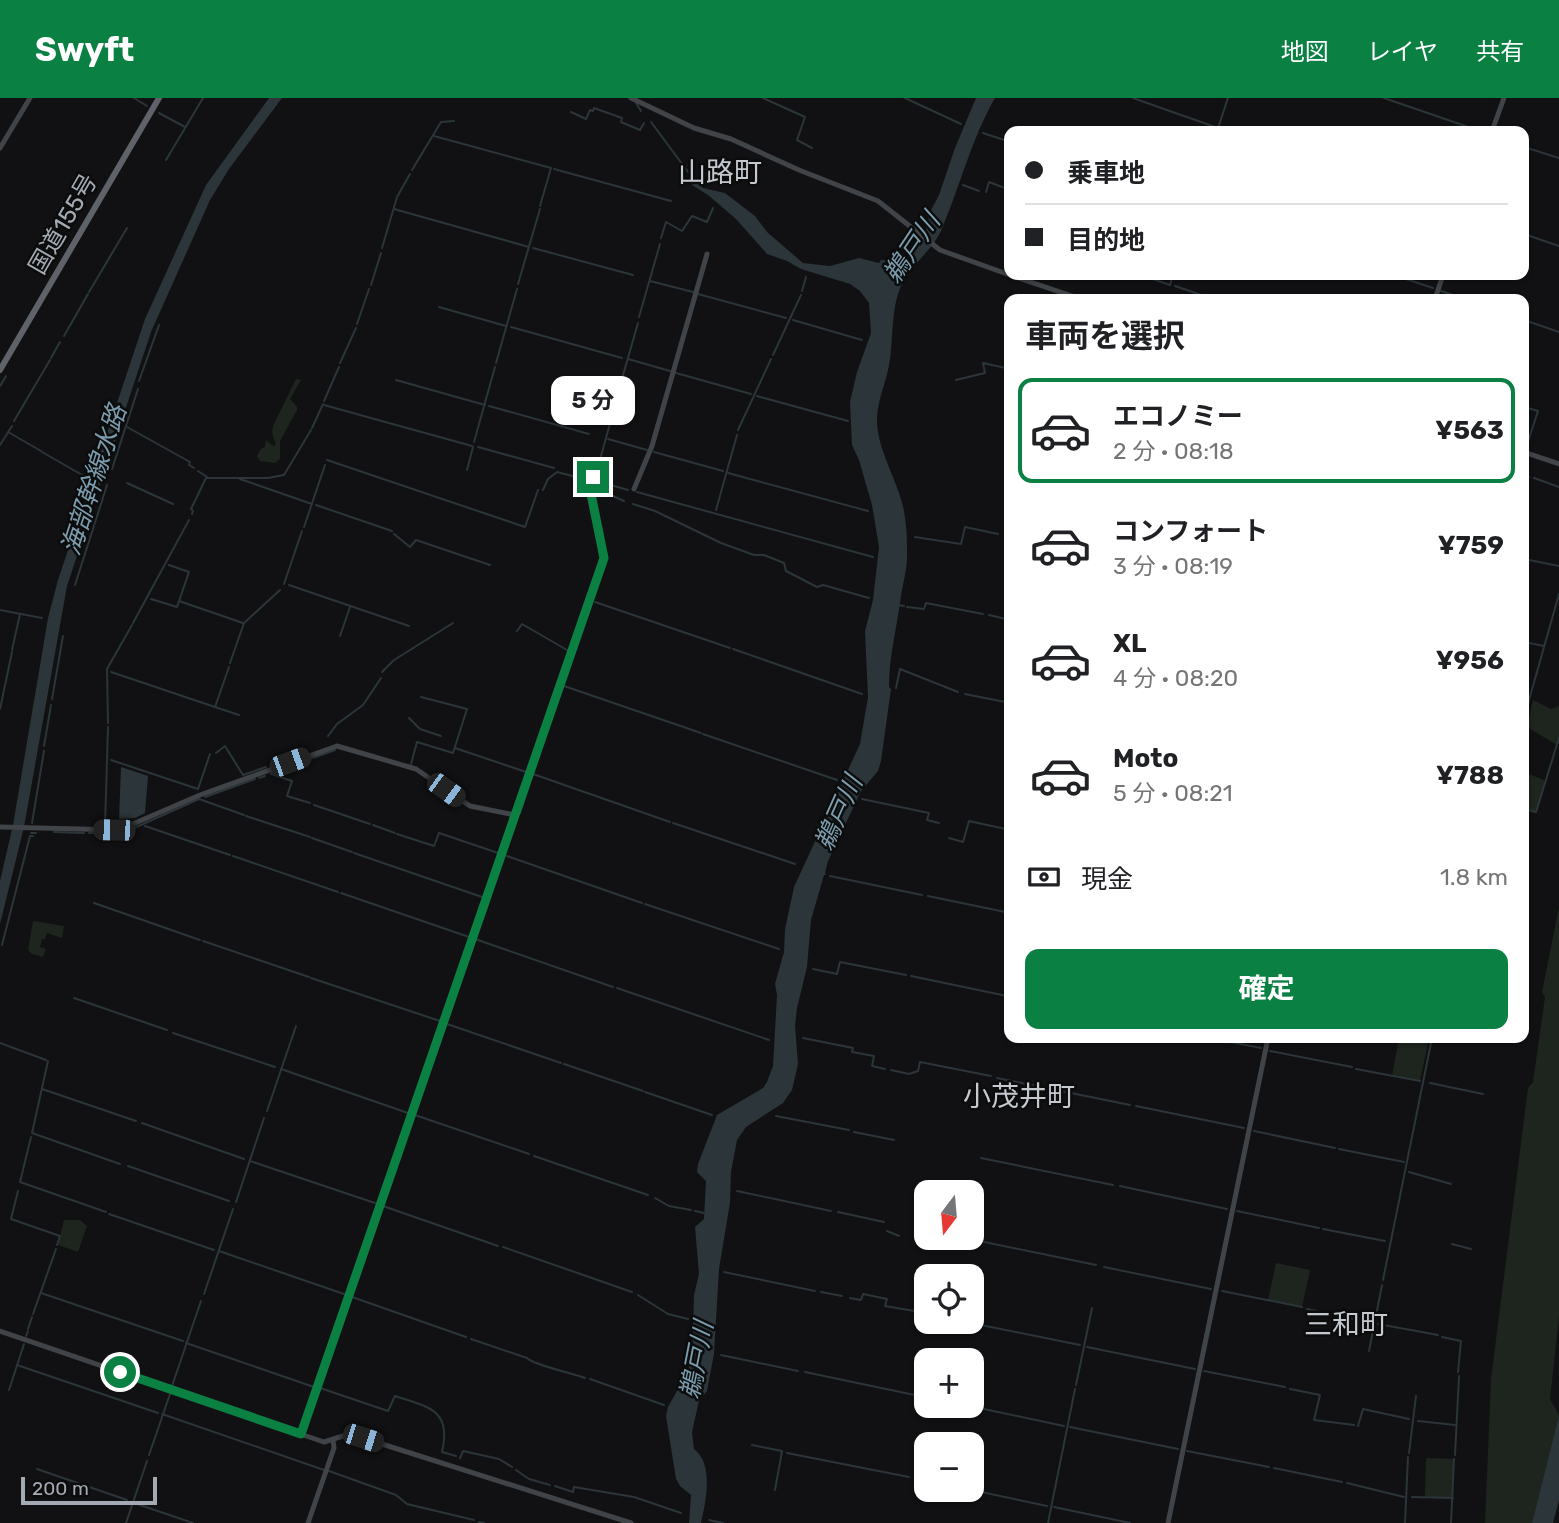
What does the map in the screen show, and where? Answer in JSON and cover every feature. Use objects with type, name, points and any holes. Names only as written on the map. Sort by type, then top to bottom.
[{"type":"highway","name":"国道155号","points":[[0,370],[159,98]]},
{"type":"street","points":[[0,148],[30,98]]},
{"type":"street","points":[[631,98],[694,128],[731,139],[799,170],[878,201],[934,245],[1004,273]]},
{"type":"street","points":[[1494,126],[1504,98]]},
{"type":"street","points":[[634,489],[652,446],[707,254]]},
{"type":"street","points":[[1025,280],[1066,294]]},
{"type":"street","points":[[1529,454],[1559,464]]},
{"type":"street","points":[[301,1434],[604,558],[590,489],[593,477]]},
{"type":"street","points":[[0,827],[119,830],[200,795],[337,746],[416,769],[470,806],[515,815]]},
{"type":"street","points":[[1168,1523],[1267,1043]]},
{"type":"street","points":[[0,1331],[324,1443],[349,1435],[363,1438],[631,1523]]},
{"type":"street","points":[[309,1523],[334,1448],[333,1440]]},
{"type":"shaded area","points":[[296,379],[301,380],[290,399],[297,410],[280,441],[280,459],[275,463],[260,461],[257,456],[265,447],[266,440],[273,446],[276,445],[273,426]]},
{"type":"shaded area","points":[[1533,700],[1551,709],[1559,706],[1557,745],[1529,728]]},
{"type":"shaded area","points":[[1529,774],[1546,781],[1536,812],[1529,810]]},
{"type":"shaded area","points":[[1559,907],[1559,1317],[1550,1399],[1559,1415],[1532,1523],[1485,1523],[1491,1379],[1528,1088],[1533,1082],[1545,997],[1542,992]]},
{"type":"shaded area","points":[[33,921],[64,926],[62,938],[47,933],[45,939],[42,939],[40,947],[46,949],[43,957],[28,950]]},
{"type":"shaded area","points":[[1398,1043],[1428,1043],[1420,1081],[1392,1076]]},
{"type":"shaded area","points":[[64,1220],[80,1220],[87,1226],[78,1252],[58,1245]]},
{"type":"shaded area","points":[[1276,1263],[1310,1270],[1302,1307],[1268,1300]]},
{"type":"shaded area","points":[[1426,1458],[1454,1459],[1453,1498],[1425,1497]]},
{"type":"water","name":"海部幹線水路","points":[[269,98],[282,98],[229,169],[210,200],[151,332],[67,586],[24,827],[0,924],[0,881],[13,825],[48,618],[58,580],[145,319],[206,185]]},
{"type":"water","name":"鵜戸川","points":[[976,98],[995,98],[973,145],[939,234],[903,282],[896,302],[891,355],[879,404],[877,427],[903,507],[907,558],[891,655],[891,689],[881,761],[878,771],[861,791],[828,861],[811,920],[807,967],[797,1008],[795,1026],[798,1064],[792,1090],[783,1103],[746,1127],[737,1140],[719,1269],[714,1354],[707,1391],[699,1401],[692,1432],[694,1449],[704,1464],[706,1494],[701,1523],[689,1523],[691,1495],[676,1479],[666,1416],[692,1359],[694,1295],[699,1274],[695,1227],[704,1219],[706,1181],[697,1172],[698,1164],[717,1115],[763,1088],[773,1066],[777,995],[775,984],[784,952],[785,929],[794,887],[860,744],[868,697],[865,631],[873,600],[879,547],[872,505],[852,445],[850,402],[871,333],[869,303],[860,291],[850,284],[801,269],[767,254],[736,219],[692,185],[695,179],[703,188],[725,193],[755,216],[767,232],[803,263],[830,266],[859,258],[879,263],[881,260],[899,261],[909,256],[926,230],[930,212]]},
{"type":"water","points":[[121,767],[148,776],[145,813],[135,818],[119,819]]},
{"type":"water","points":[[1559,1415],[1559,1500],[1553,1523],[1532,1523]]},
{"type":"waterway","points":[[134,98],[147,106]]},
{"type":"waterway","points":[[166,160],[203,98]]},
{"type":"waterway","points":[[763,98],[805,117],[797,140],[812,148]]},
{"type":"waterway","points":[[905,98],[961,124]]},
{"type":"waterway","points":[[1133,98],[1212,126]]},
{"type":"waterway","points":[[1219,126],[1228,98]]},
{"type":"waterway","points":[[1384,98],[1465,126]]},
{"type":"waterway","points":[[636,103],[641,111]]},
{"type":"waterway","points":[[571,112],[586,119],[594,108],[622,118],[621,122],[640,130],[644,123]]},
{"type":"waterway","points":[[159,113],[185,127]]},
{"type":"waterway","points":[[412,170],[441,122],[454,121]]},
{"type":"waterway","points":[[651,122],[694,180]]},
{"type":"waterway","points":[[983,133],[1004,140]]},
{"type":"waterway","points":[[434,136],[551,168],[540,206]]},
{"type":"waterway","points":[[1529,149],[1559,158]]},
{"type":"waterway","points":[[554,169],[671,201]]},
{"type":"waterway","points":[[382,248],[397,197],[410,174]]},
{"type":"waterway","points":[[986,192],[989,182],[1004,188]]},
{"type":"waterway","points":[[963,185],[979,191]]},
{"type":"waterway","points":[[661,238],[666,222],[682,231],[692,216],[707,222],[713,208]]},
{"type":"waterway","points":[[394,209],[529,247]]},
{"type":"waterway","points":[[518,284],[540,209]]},
{"type":"waterway","points":[[89,292],[127,228]]},
{"type":"waterway","points":[[1529,236],[1559,246]]},
{"type":"waterway","points":[[639,317],[660,244]]},
{"type":"waterway","points":[[533,248],[633,275]]},
{"type":"waterway","points":[[371,285],[381,253]]},
{"type":"waterway","points":[[802,291],[806,277]]},
{"type":"waterway","points":[[1156,280],[1170,285],[1172,280]]},
{"type":"waterway","points":[[1409,280],[1433,288]]},
{"type":"waterway","points":[[650,281],[693,292]]},
{"type":"waterway","points":[[1175,286],[1198,294]]},
{"type":"waterway","points":[[357,324],[369,289]]},
{"type":"waterway","points":[[496,363],[517,289]]},
{"type":"waterway","points":[[1441,291],[1450,294]]},
{"type":"waterway","points":[[64,336],[88,294]]},
{"type":"waterway","points":[[698,294],[786,318]]},
{"type":"waterway","points":[[773,355],[801,295]]},
{"type":"waterway","points":[[439,307],[506,326]]},
{"type":"waterway","points":[[793,320],[862,340]]},
{"type":"waterway","points":[[1529,322],[1559,332]]},
{"type":"waterway","points":[[617,396],[638,323]]},
{"type":"waterway","points":[[139,381],[159,325]]},
{"type":"waterway","points":[[511,327],[622,358]]},
{"type":"waterway","points":[[340,363],[356,328]]},
{"type":"waterway","points":[[51,358],[60,342]]},
{"type":"waterway","points":[[628,359],[670,371]]},
{"type":"waterway","points":[[738,430],[771,359]]},
{"type":"waterway","points":[[14,421],[50,360]]},
{"type":"waterway","points":[[956,380],[985,373],[983,363],[1004,368]]},
{"type":"waterway","points":[[324,401],[339,367]]},
{"type":"waterway","points":[[474,442],[495,367]]},
{"type":"waterway","points":[[676,373],[751,394]]},
{"type":"waterway","points":[[0,386],[6,376]]},
{"type":"waterway","points":[[396,380],[485,405]]},
{"type":"waterway","name":"海部幹線水路","points":[[112,469],[138,389]]},
{"type":"waterway","points":[[757,396],[848,421]]},
{"type":"waterway","points":[[596,474],[616,402]]},
{"type":"waterway","points":[[312,428],[323,404]]},
{"type":"waterway","points":[[324,405],[472,446]]},
{"type":"waterway","points":[[489,406],[589,434]]},
{"type":"waterway","points":[[1529,408],[1538,411],[1529,439]]},
{"type":"waterway","points":[[0,445],[12,426]]},
{"type":"waterway","name":"海部幹線水路","points":[[127,427],[190,462],[189,465],[194,468]]},
{"type":"waterway","points":[[192,514],[191,509],[206,478],[268,478],[284,475],[311,430]]},
{"type":"waterway","points":[[8,432],[41,451]]},
{"type":"waterway","points":[[716,510],[737,435]]},
{"type":"waterway","points":[[608,439],[647,450]]},
{"type":"waterway","points":[[467,470],[473,447]]},
{"type":"waterway","points":[[478,447],[554,468]]},
{"type":"waterway","name":"海部幹線水路","points":[[42,452],[84,476]]},
{"type":"waterway","points":[[654,452],[723,471]]},
{"type":"waterway","points":[[327,460],[525,527],[538,490]]},
{"type":"waterway","points":[[304,527],[325,465]]},
{"type":"waterway","points":[[198,471],[207,477]]},
{"type":"waterway","points":[[543,490],[548,479],[557,472],[588,480],[588,485]]},
{"type":"waterway","points":[[728,473],[868,511]]},
{"type":"waterway","points":[[1534,478],[1559,487]]},
{"type":"waterway","points":[[240,479],[312,504]]},
{"type":"waterway","points":[[597,481],[628,490]]},
{"type":"waterway","points":[[127,483],[173,504]]},
{"type":"waterway","name":"海部幹線水路","points":[[75,585],[107,485]]},
{"type":"waterway","points":[[593,487],[624,501]]},
{"type":"waterway","points":[[637,492],[873,557]]},
{"type":"waterway","points":[[633,504],[655,511],[721,543],[784,563],[786,571],[817,587],[823,585],[869,598]]},
{"type":"waterway","points":[[316,505],[392,531]]},
{"type":"waterway","points":[[133,623],[189,520]]},
{"type":"waterway","points":[[915,537],[961,544],[965,527],[998,534]]},
{"type":"waterway","points":[[284,584],[302,531]]},
{"type":"waterway","points":[[394,534],[410,547],[416,540],[490,565]]},
{"type":"waterway","points":[[1529,560],[1559,566]]},
{"type":"waterway","points":[[578,640],[606,563]]},
{"type":"waterway","points":[[151,599],[177,607],[189,572],[169,565]]},
{"type":"waterway","points":[[289,585],[409,626]]},
{"type":"waterway","points":[[230,663],[244,623],[280,590]]},
{"type":"waterway","points":[[1529,700],[1559,594]]},
{"type":"waterway","points":[[179,601],[243,623]]},
{"type":"waterway","points":[[595,602],[730,648]]},
{"type":"waterway","points":[[907,607],[924,609],[926,603],[983,614]]},
{"type":"waterway","points":[[898,605],[904,606]]},
{"type":"waterway","points":[[340,636],[350,607]]},
{"type":"waterway","points":[[0,610],[42,618]]},
{"type":"waterway","points":[[12,650],[20,614]]},
{"type":"waterway","points":[[989,615],[1004,619]]},
{"type":"waterway","points":[[382,672],[394,660],[453,623]]},
{"type":"waterway","points":[[517,631],[522,624],[567,650]]},
{"type":"waterway","points":[[108,723],[107,669],[132,625]]},
{"type":"waterway","points":[[52,699],[63,636]]},
{"type":"waterway","points":[[1529,643],[1544,646]]},
{"type":"waterway","points":[[733,649],[862,694]]},
{"type":"waterway","points":[[0,709],[12,652]]},
{"type":"waterway","points":[[229,667],[215,707],[239,715]]},
{"type":"waterway","points":[[896,688],[900,669],[958,692]]},
{"type":"waterway","points":[[111,672],[215,707]]},
{"type":"waterway","points":[[548,729],[566,677]]},
{"type":"waterway","points":[[328,736],[337,724],[363,705],[381,678]]},
{"type":"waterway","points":[[564,686],[701,733]]},
{"type":"waterway","points":[[965,694],[1004,702]]},
{"type":"waterway","points":[[411,764],[417,742],[453,753],[467,709],[421,697]]},
{"type":"waterway","points":[[44,746],[51,705]]},
{"type":"waterway","points":[[409,718],[420,729],[441,736]]},
{"type":"waterway","points":[[105,826],[108,727]]},
{"type":"waterway","points":[[520,813],[546,734]]},
{"type":"waterway","name":"鵜戸川","points":[[703,734],[837,780]]},
{"type":"waterway","points":[[1529,810],[1536,812],[1559,738]]},
{"type":"waterway","points":[[216,753],[225,746],[243,775],[266,767]]},
{"type":"waterway","points":[[455,748],[526,772]]},
{"type":"waterway","points":[[271,773],[335,750]]},
{"type":"waterway","points":[[32,823],[44,751]]},
{"type":"waterway","points":[[111,760],[198,789],[210,754]]},
{"type":"waterway","points":[[271,774],[292,781],[287,796],[310,803]]},
{"type":"waterway","points":[[533,774],[670,822]]},
{"type":"waterway","points":[[259,778],[265,776]]},
{"type":"waterway","points":[[205,797],[255,779]]},
{"type":"waterway","points":[[89,833],[123,833],[199,799],[244,815]]},
{"type":"waterway","name":"鵜戸川","points":[[862,799],[929,813],[927,820],[939,823]]},
{"type":"waterway","points":[[314,805],[370,824]]},
{"type":"waterway","points":[[246,816],[310,837]]},
{"type":"waterway","points":[[949,838],[963,842],[969,821],[1004,829]]},
{"type":"waterway","points":[[673,823],[795,864]]},
{"type":"waterway","points":[[373,825],[395,833]]},
{"type":"waterway","points":[[145,826],[230,855]]},
{"type":"waterway","points":[[54,832],[84,833]]},
{"type":"waterway","points":[[31,833],[36,833]]},
{"type":"waterway","points":[[397,834],[434,846],[439,833],[498,853]]},
{"type":"waterway","points":[[2,945],[30,836],[33,836]]},
{"type":"waterway","points":[[312,838],[352,852]]},
{"type":"waterway","points":[[491,894],[507,847]]},
{"type":"waterway","points":[[354,853],[482,897]]},
{"type":"waterway","points":[[504,855],[642,903]]},
{"type":"waterway","points":[[233,856],[338,892]]},
{"type":"waterway","points":[[830,876],[922,895]]},
{"type":"waterway","points":[[341,893],[469,937]]},
{"type":"waterway","points":[[928,896],[1004,912]]},
{"type":"waterway","points":[[462,977],[489,901]]},
{"type":"waterway","points":[[94,903],[200,940]]},
{"type":"waterway","points":[[645,904],[779,949]]},
{"type":"waterway","points":[[475,939],[613,987]]},
{"type":"waterway","points":[[203,941],[309,977]]},
{"type":"waterway","points":[[813,969],[837,974],[840,962],[906,975]]},
{"type":"waterway","points":[[911,976],[1004,995]]},
{"type":"waterway","points":[[311,978],[440,1021]]},
{"type":"waterway","points":[[617,988],[769,1040]]},
{"type":"waterway","points":[[74,998],[167,1030]]},
{"type":"waterway","points":[[447,1024],[561,1063]]},
{"type":"waterway","points":[[267,1111],[296,1026]]},
{"type":"waterway","points":[[173,1033],[275,1067]]},
{"type":"waterway","points":[[803,1038],[853,1048],[852,1052],[874,1056],[872,1066],[885,1069]]},
{"type":"waterway","points":[[0,1043],[46,1060]]},
{"type":"waterway","points":[[1236,1043],[1261,1048]]},
{"type":"waterway","points":[[1383,1280],[1431,1043]]},
{"type":"waterway","points":[[1270,1051],[1352,1067]]},
{"type":"waterway","points":[[48,1061],[32,1133],[120,1164]]},
{"type":"waterway","points":[[891,1070],[909,1074],[918,1071],[920,1062],[991,1076]]},
{"type":"waterway","points":[[564,1064],[643,1091]]},
{"type":"waterway","points":[[281,1069],[408,1113]]},
{"type":"waterway","points":[[1356,1069],[1420,1081]]},
{"type":"waterway","points":[[997,1078],[1130,1105]]},
{"type":"waterway","points":[[1430,1083],[1483,1094]]},
{"type":"waterway","points":[[42,1089],[136,1121]]},
{"type":"waterway","points":[[645,1092],[712,1115]]},
{"type":"waterway","points":[[1136,1106],[1244,1128]]},
{"type":"waterway","points":[[415,1115],[529,1154]]},
{"type":"waterway","points":[[776,1116],[849,1130]]},
{"type":"waterway","points":[[236,1202],[264,1118]]},
{"type":"waterway","points":[[142,1123],[244,1159]]},
{"type":"waterway","points":[[1254,1131],[1335,1148]]},
{"type":"waterway","points":[[854,1132],[894,1140]]},
{"type":"waterway","points":[[31,1137],[20,1182],[106,1212]]},
{"type":"waterway","points":[[1339,1149],[1404,1162]]},
{"type":"waterway","points":[[534,1156],[648,1195]]},
{"type":"waterway","points":[[981,1158],[1113,1185]]},
{"type":"waterway","points":[[250,1161],[375,1203]]},
{"type":"waterway","points":[[128,1166],[229,1201]]},
{"type":"waterway","points":[[1409,1172],[1451,1184]]},
{"type":"waterway","points":[[1120,1186],[1227,1209]]},
{"type":"waterway","points":[[18,1191],[11,1219],[60,1236],[57,1245]]},
{"type":"waterway","points":[[737,1191],[831,1211]]},
{"type":"waterway","points":[[655,1198],[669,1206],[691,1210]]},
{"type":"waterway","points":[[383,1206],[498,1246]]},
{"type":"waterway","points":[[204,1294],[233,1209]]},
{"type":"waterway","points":[[695,1211],[704,1213]]},
{"type":"waterway","points":[[1237,1211],[1319,1228]]},
{"type":"waterway","points":[[838,1212],[884,1222]]},
{"type":"waterway","points":[[109,1214],[214,1250]]},
{"type":"waterway","points":[[1323,1229],[1385,1241]]},
{"type":"waterway","points":[[887,1231],[899,1236]]},
{"type":"waterway","points":[[984,1242],[1096,1265]]},
{"type":"waterway","points":[[1452,1244],[1471,1249]]},
{"type":"waterway","points":[[503,1247],[632,1292]]},
{"type":"waterway","points":[[33,1314],[56,1249]]},
{"type":"waterway","points":[[219,1251],[344,1294]]},
{"type":"waterway","points":[[1104,1267],[1211,1289]]},
{"type":"waterway","points":[[724,1272],[815,1291]]},
{"type":"waterway","points":[[1369,1351],[1382,1285]]},
{"type":"waterway","points":[[1222,1291],[1302,1307]]},
{"type":"waterway","points":[[821,1292],[842,1296]]},
{"type":"waterway","points":[[41,1293],[183,1341]]},
{"type":"waterway","points":[[850,1298],[861,1300],[863,1294],[887,1299],[885,1306],[914,1311]]},
{"type":"waterway","name":"鵜戸川","points":[[638,1295],[668,1314],[688,1319]]},
{"type":"waterway","points":[[352,1297],[466,1337]]},
{"type":"waterway","points":[[172,1386],[201,1301]]},
{"type":"waterway","points":[[1076,1385],[1092,1308]]},
{"type":"waterway","points":[[1307,1309],[1368,1322]]},
{"type":"waterway","points":[[28,1329],[32,1317]]},
{"type":"waterway","points":[[1378,1324],[1438,1335]]},
{"type":"waterway","points":[[984,1326],[1080,1345]]},
{"type":"waterway","points":[[26,1336],[28,1331]]},
{"type":"waterway","points":[[1442,1337],[1461,1341],[1458,1372]]},
{"type":"waterway","points":[[471,1339],[585,1378]]},
{"type":"waterway","points":[[186,1343],[314,1387]]},
{"type":"waterway","points":[[9,1390],[24,1344]]},
{"type":"waterway","points":[[1087,1347],[1195,1369]]},
{"type":"waterway","name":"鵜戸川","points":[[721,1355],[798,1371]]},
{"type":"waterway","points":[[17,1365],[158,1413]]},
{"type":"waterway","points":[[1204,1371],[1285,1387]]},
{"type":"waterway","points":[[805,1372],[914,1395]]},
{"type":"waterway","points":[[1455,1455],[1459,1376]]},
{"type":"waterway","points":[[590,1379],[664,1405]]},
{"type":"waterway","points":[[320,1388],[388,1411],[395,1396],[427,1407],[435,1412],[444,1427],[442,1452],[456,1456]]},
{"type":"waterway","points":[[1048,1523],[1075,1389]]},
{"type":"waterway","points":[[1290,1389],[1320,1395],[1314,1420],[1354,1425]]},
{"type":"waterway","points":[[149,1455],[170,1394]]},
{"type":"waterway","points":[[1409,1453],[1416,1396]]},
{"type":"waterway","points":[[984,1409],[1064,1426]]},
{"type":"waterway","points":[[1358,1426],[1363,1409],[1409,1419]]},
{"type":"waterway","points":[[162,1414],[324,1470]]},
{"type":"waterway","points":[[1418,1421],[1455,1425]]},
{"type":"waterway","points":[[1070,1427],[1178,1449]]},
{"type":"waterway","points":[[752,1445],[782,1451],[775,1490]]},
{"type":"waterway","points":[[460,1458],[463,1451],[499,1459],[512,1467]]},
{"type":"waterway","points":[[1187,1451],[1269,1467]]},
{"type":"waterway","points":[[787,1453],[909,1477]]},
{"type":"waterway","points":[[1405,1523],[1408,1457]]},
{"type":"waterway","points":[[1451,1523],[1454,1459]]},
{"type":"waterway","points":[[126,1523],[147,1461]]},
{"type":"waterway","points":[[1274,1468],[1342,1482]]},
{"type":"waterway","points":[[37,1469],[127,1500]]},
{"type":"waterway","points":[[516,1470],[529,1479],[550,1485]]},
{"type":"waterway","points":[[329,1471],[396,1495],[407,1504],[474,1520]]},
{"type":"waterway","points":[[1347,1483],[1404,1497]]},
{"type":"waterway","points":[[555,1486],[573,1492],[574,1487],[634,1497],[681,1513]]},
{"type":"waterway","points":[[984,1493],[1047,1506]]},
{"type":"waterway","points":[[1412,1497],[1453,1498]]},
{"type":"waterway","points":[[134,1503],[193,1523]]},
{"type":"waterway","points":[[1054,1507],[1130,1523]]},
{"type":"waterway","points":[[709,1520],[723,1523]]},
{"type":"waterway","points":[[479,1522],[484,1523]]},
{"type":"district","name":"山路町","points":[[720,172]]},
{"type":"district","name":"小茂井町","points":[[1019,1096]]},
{"type":"district","name":"三和町","points":[[1346,1324]]},
{"type":"route","points":[[120,1372],[301,1434],[604,558],[590,489],[593,477]]}]
